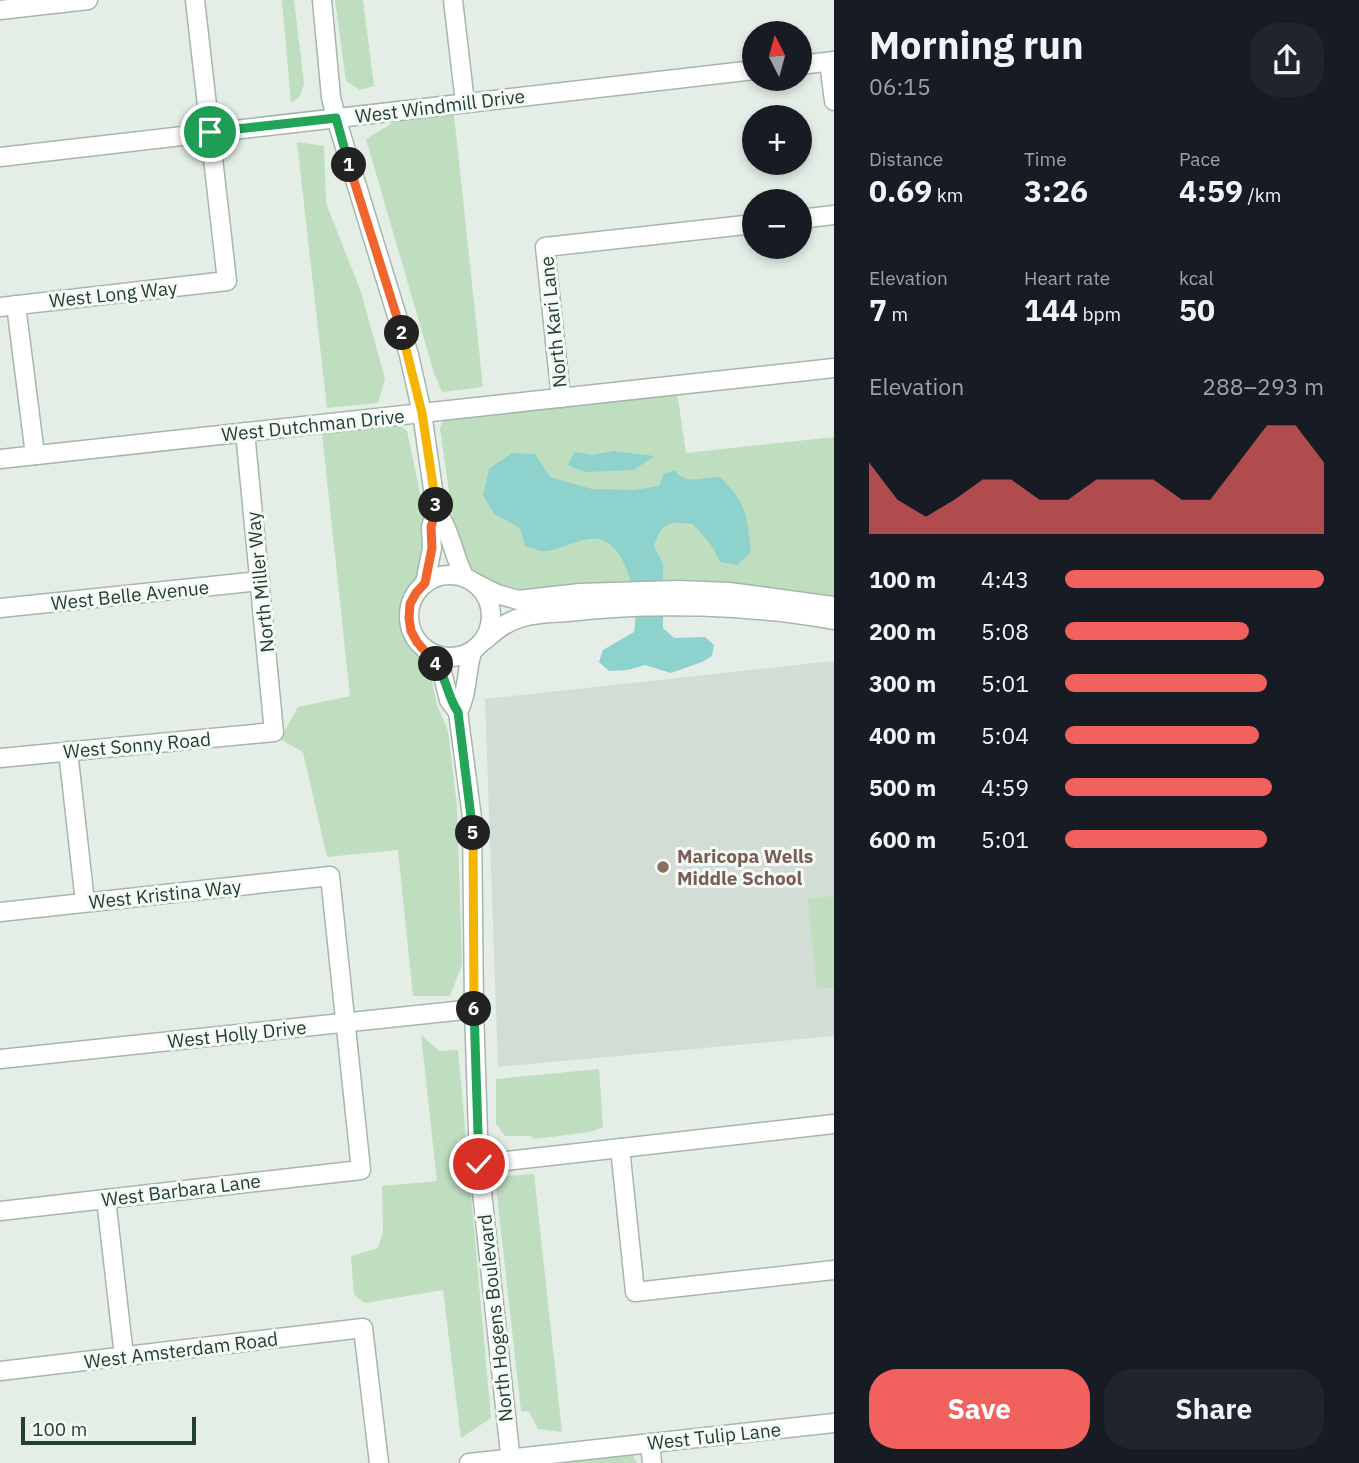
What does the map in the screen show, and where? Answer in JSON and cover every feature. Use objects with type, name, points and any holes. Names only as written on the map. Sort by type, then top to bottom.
[{"type":"street","points":[[0,10],[88,0]]},
{"type":"street","points":[[195,0],[210,132]]},
{"type":"street","points":[[322,0],[331,97],[336,118],[409,355],[422,413],[436,510],[431,527],[432,548],[425,583]]},
{"type":"street","points":[[453,0],[465,103]]},
{"type":"street","points":[[812,63],[831,61],[834,101]]},
{"type":"street","name":"West Windmill Drive","points":[[0,156],[742,71]]},
{"type":"street","name":"West Long Way","points":[[8,306],[227,281],[210,132]]},
{"type":"street","points":[[812,218],[834,215]]},
{"type":"street","name":"North Kari Lane","points":[[561,398],[545,247],[742,225]]},
{"type":"street","points":[[8,306],[35,455]]},
{"type":"street","name":"West Dutchman Drive","points":[[0,459],[834,368]]},
{"type":"street","name":"North Miller Way","points":[[245,432],[274,732]]},
{"type":"street","points":[[436,510],[447,525],[453,549],[469,580],[483,591],[489,602],[492,615],[490,628],[478,646]]},
{"type":"street","points":[[622,599],[522,617],[501,625],[478,646],[449,658],[427,651],[417,642],[411,631],[409,618],[410,604],[425,583],[451,575],[518,600],[580,593],[622,599],[678,598],[729,592],[834,606]]},
{"type":"street","name":"West Belle Avenue","points":[[0,608],[260,581]]},
{"type":"street","points":[[678,598],[834,620]]},
{"type":"street","name":"North Hogens Boulevard","points":[[458,712],[465,699],[468,667],[478,646]]},
{"type":"street","name":"North Hogens Boulevard","points":[[427,651],[442,672],[449,700],[458,712],[472,818],[479,1164],[510,1461]]},
{"type":"street","name":"West Sonny Road","points":[[0,758],[274,732]]},
{"type":"street","points":[[68,751],[85,902]]},
{"type":"street","name":"West Kristina Way","points":[[0,912],[330,876],[345,1023]]},
{"type":"street","name":"West Holly Drive","points":[[0,1059],[474,1009]]},
{"type":"street","name":"West Barbara Lane","points":[[0,1211],[361,1170],[345,1023]]},
{"type":"street","points":[[479,1164],[834,1124]]},
{"type":"street","points":[[620,1148],[635,1292],[834,1270]]},
{"type":"street","points":[[106,1199],[124,1356]]},
{"type":"street","name":"West Amsterdam Road","points":[[0,1371],[363,1328],[379,1463]]},
{"type":"street","name":"West Tulip Lane","points":[[469,1463],[510,1461],[834,1423]]},
{"type":"street","points":[[650,1443],[652,1463]]},
{"type":"shaded area","name":"Maricopa Wells Middle School","points":[[834,661],[834,1036],[498,1067],[485,699]]},
{"type":"green space","points":[[282,0],[294,0],[304,84],[300,96],[291,103]]},
{"type":"green space","points":[[335,0],[363,0],[374,86],[360,90],[346,81]]},
{"type":"green space","points":[[454,115],[483,387],[442,392],[434,373],[366,139],[394,122]]},
{"type":"green space","points":[[297,142],[324,146],[326,203],[361,292],[385,379],[378,403],[327,408]]},
{"type":"green space","points":[[677,392],[686,453],[834,437],[834,597],[785,589],[616,583],[528,591],[495,586],[468,565],[456,542],[440,428],[443,421],[453,415]]},
{"type":"green space","points":[[397,424],[407,431],[424,512],[421,569],[400,610],[413,650],[429,666],[437,705],[448,731],[457,806],[462,965],[450,996],[413,996],[398,850],[327,857],[303,752],[280,739],[298,707],[350,696],[322,433]]},
{"type":"green space","points":[[834,896],[834,987],[817,989],[808,899]]},
{"type":"green space","points":[[421,1035],[439,1051],[458,1050],[491,1418],[461,1438],[443,1290],[365,1303],[354,1295],[351,1256],[378,1248],[383,1232],[382,1186],[437,1181]]},
{"type":"green space","points":[[599,1069],[603,1127],[590,1132],[535,1139],[530,1136],[505,1136],[496,1124],[496,1079]]},
{"type":"green space","points":[[534,1174],[562,1432],[538,1429],[529,1412],[521,1411],[496,1186],[505,1176]]},
{"type":"green space","points":[[632,1453],[637,1463],[568,1463]]},
{"type":"water","points":[[614,451],[654,456],[634,470],[585,472],[568,465],[574,452],[593,455]]},
{"type":"water","points":[[512,453],[535,454],[550,477],[592,489],[634,490],[659,486],[664,474],[675,470],[684,478],[695,480],[720,477],[729,486],[744,511],[751,552],[737,565],[720,562],[711,545],[693,524],[667,524],[654,546],[663,564],[663,628],[674,638],[705,637],[714,645],[712,656],[671,673],[645,665],[628,670],[609,671],[599,662],[603,650],[634,632],[635,608],[625,566],[619,554],[600,539],[585,539],[547,551],[525,546],[520,528],[494,514],[483,495],[489,469]]},
{"type":"place","name":"Maricopa Wells Middle School","points":[[663,867]]},
{"type":"route","points":[[210,132],[336,118],[409,355],[422,413],[436,510],[431,527],[432,548],[425,583],[410,604],[409,618],[411,631],[417,642],[442,672],[449,700],[458,712],[472,818],[479,1164]]}]
